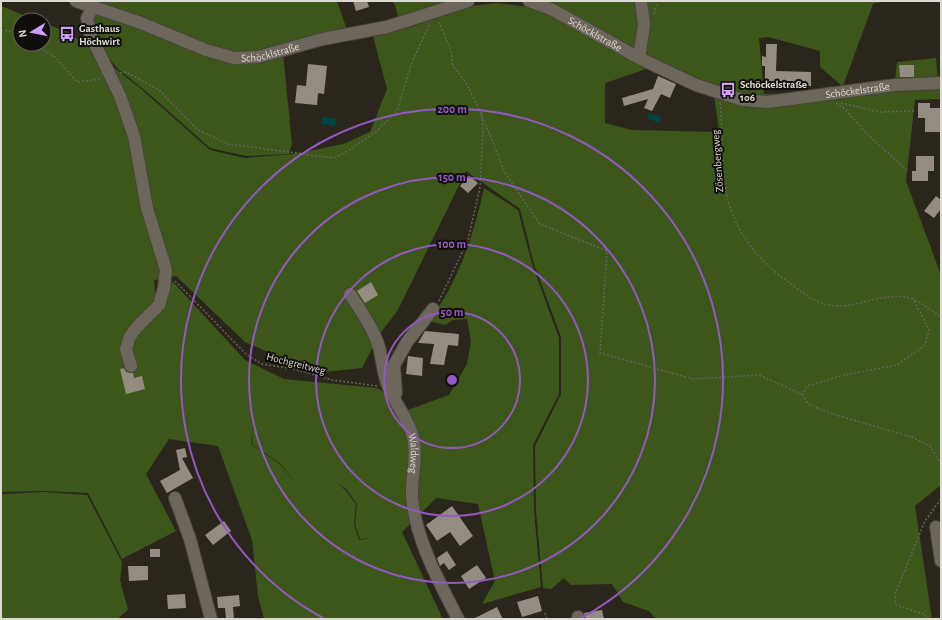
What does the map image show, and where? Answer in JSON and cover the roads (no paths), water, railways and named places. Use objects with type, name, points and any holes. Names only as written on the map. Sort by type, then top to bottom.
[{"type":"street","name":"Schöcklstraße","points":[[76,1],[234,58],[258,57],[323,39],[387,27],[468,1]]},
{"type":"street","name":"Schöcklstraße","points":[[529,1],[553,10],[639,58]]},
{"type":"street","points":[[639,58],[644,25],[641,1]]},
{"type":"street","points":[[93,7],[88,18],[90,34],[120,96],[134,136],[147,208],[166,270],[164,288],[159,305],[130,336],[126,349],[131,366]]},
{"type":"street","name":"Schöckelstraße","points":[[639,58],[696,85],[719,91],[743,100],[768,102],[895,85],[941,83]]},
{"type":"street","name":"Waldweg","points":[[350,294],[371,327],[378,343],[389,388],[406,418],[413,437],[415,450],[412,498],[418,526],[433,570],[458,619]]},
{"type":"street","points":[[396,400],[394,365],[407,342],[433,309]]},
{"type":"street","points":[[175,498],[198,570],[211,619]]},
{"type":"street","points":[[936,527],[941,561]]},
{"type":"water","points":[[649,113],[661,117],[659,123],[647,118]]},
{"type":"water","points":[[322,117],[336,119],[335,126],[321,124]]},
{"type":"place","name":"Gasthaus Höchwirt","points":[[67,34]]},
{"type":"place","name":"Schöckelstraße 106","points":[[728,90]]}]
